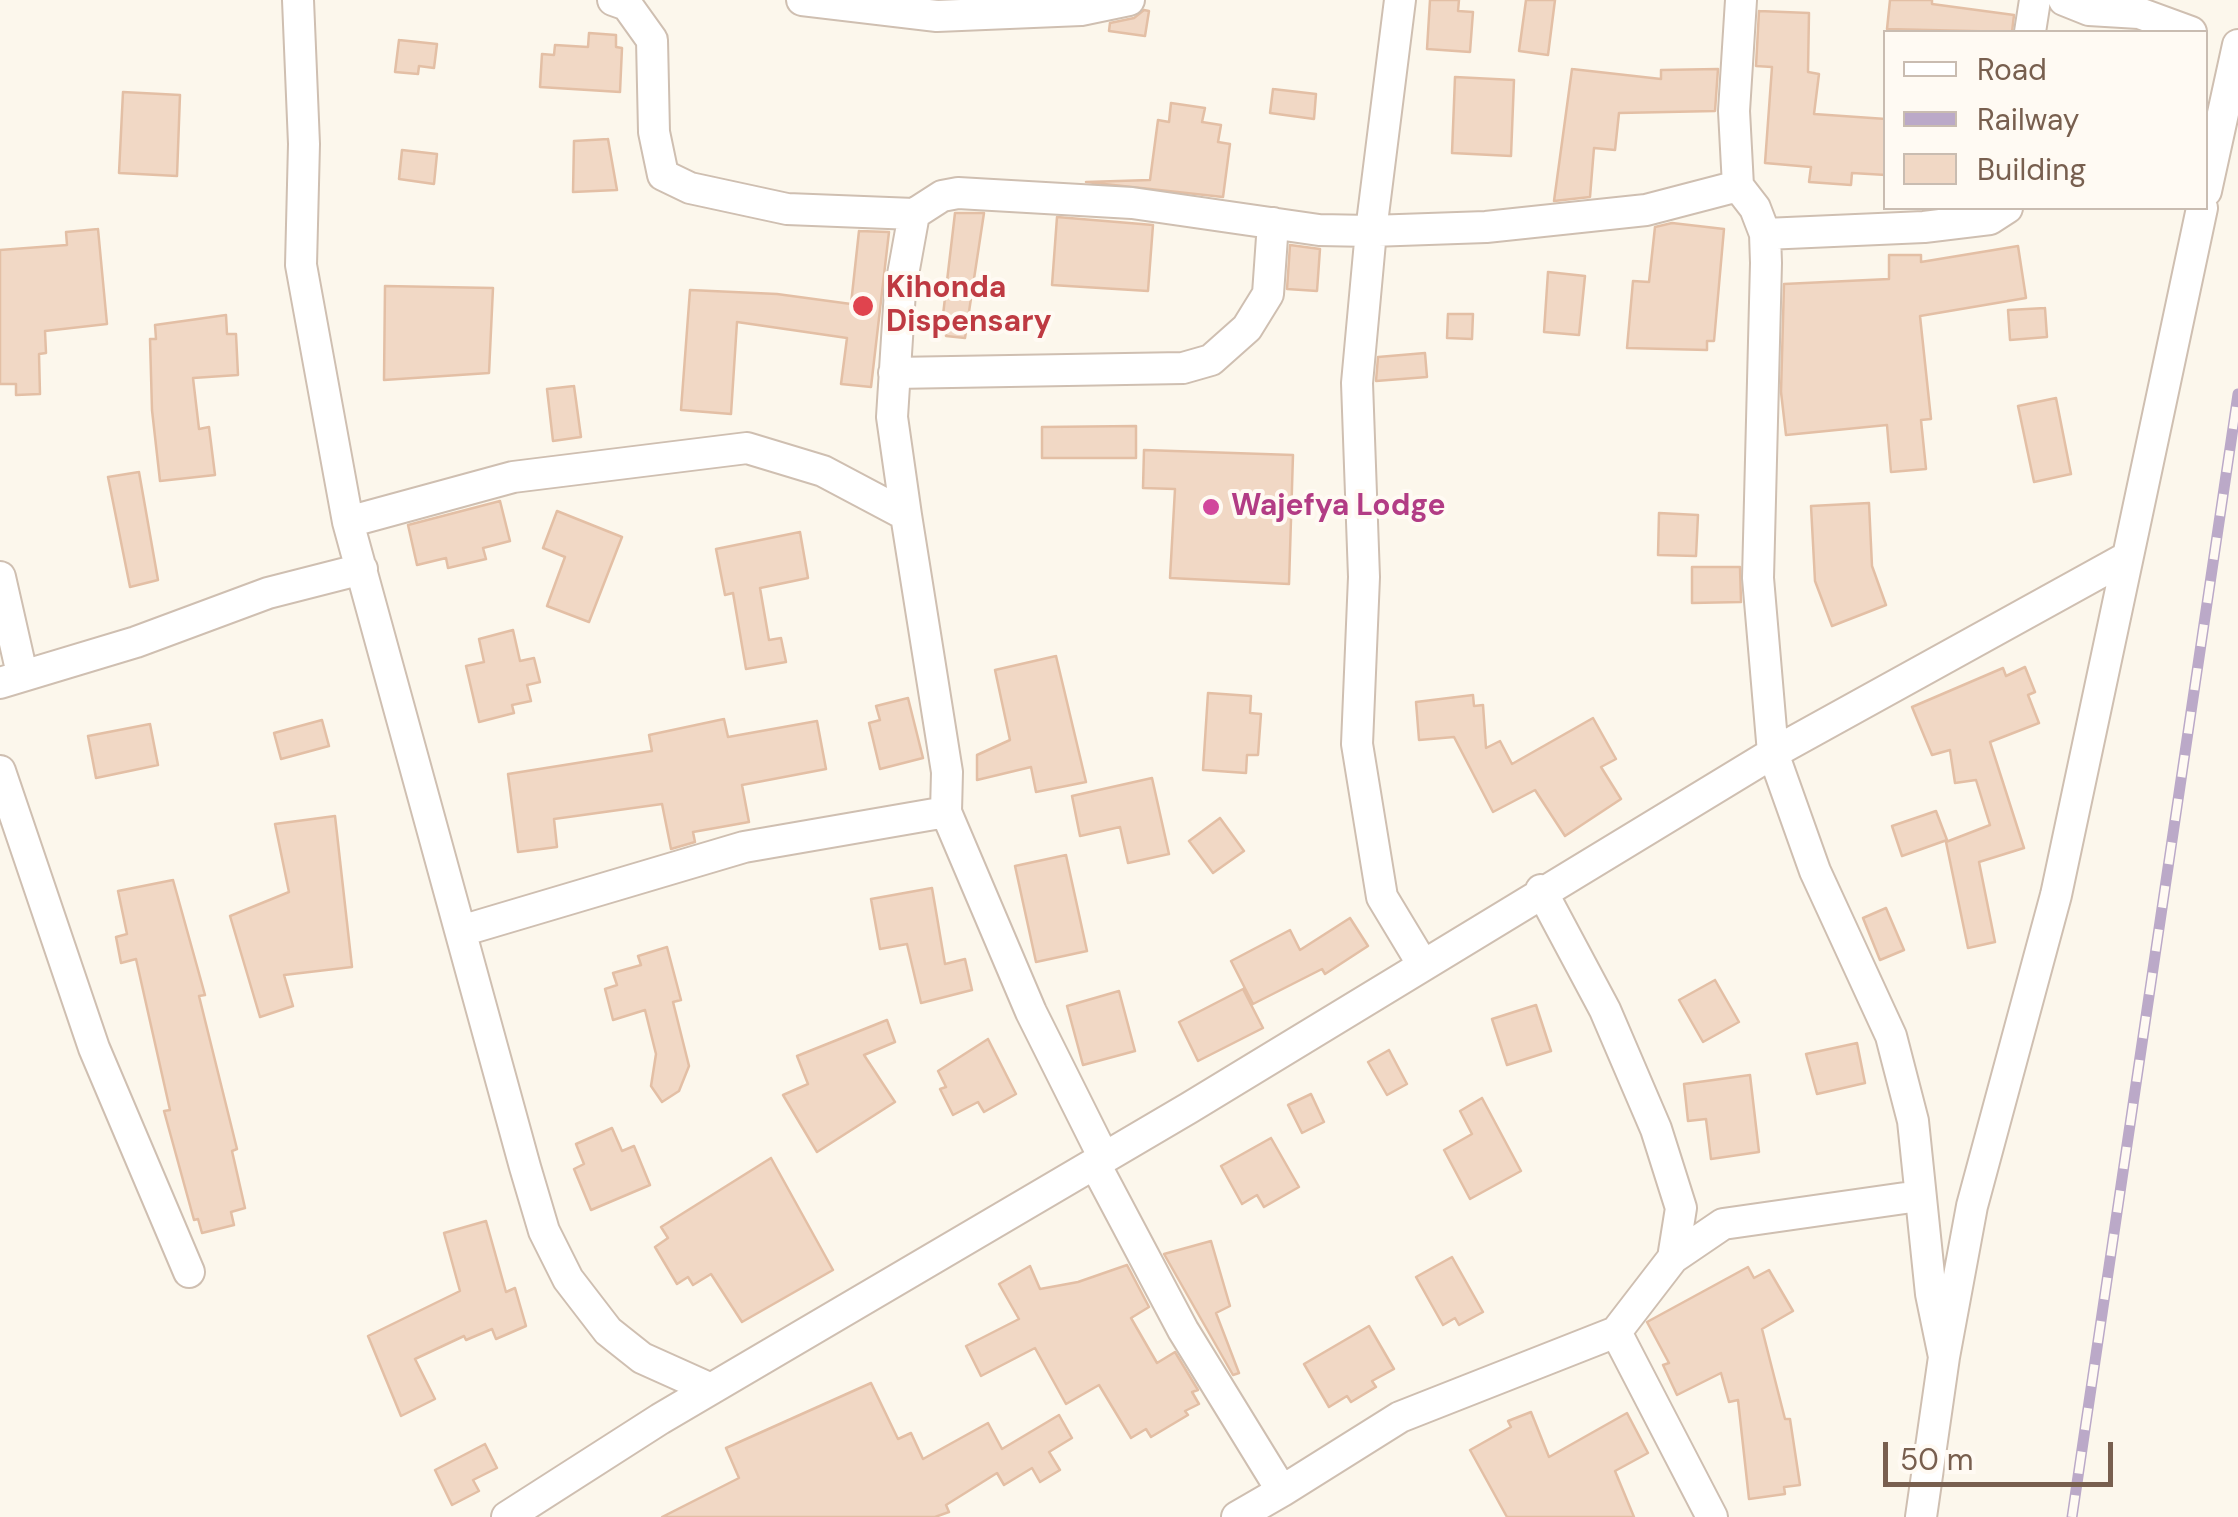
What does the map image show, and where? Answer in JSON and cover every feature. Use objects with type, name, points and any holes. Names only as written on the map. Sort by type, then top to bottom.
[{"type":"street","points":[[298,0],[304,144],[301,264],[348,522],[539,1214],[568,1279],[608,1331],[631,1349],[711,1389]]},
{"type":"street","points":[[802,0],[937,16],[1081,10],[1129,0]]},
{"type":"street","points":[[1400,0],[1371,231],[1358,383],[1364,577],[1357,744],[1382,898],[1423,965]]},
{"type":"street","points":[[1741,0],[1734,112],[1738,186],[1755,208],[1765,234],[1758,578],[1772,753],[1829,903],[1892,1036],[1912,1122],[1919,1196],[1944,1357]]},
{"type":"street","points":[[2030,30],[2034,0]]},
{"type":"street","points":[[2064,0],[2089,10],[2139,14],[2185,30]]},
{"type":"street","points":[[628,2],[652,40],[654,132],[663,175],[690,188],[787,209],[914,214],[942,196],[958,192],[1132,203],[1273,223],[1371,231],[1486,226],[1646,210],[1738,186]]},
{"type":"street","points":[[2208,38],[2238,45],[2208,183]]},
{"type":"street","points":[[1765,234],[1941,225],[1990,219],[2004,210]]},
{"type":"street","points":[[1921,1517],[1944,1357],[1972,1206],[2056,895],[2202,210]]},
{"type":"street","points":[[914,214],[900,291],[892,416],[947,772],[946,812],[1099,1161],[1183,1330],[1282,1492]]},
{"type":"street","points":[[894,374],[1183,368],[1211,360],[1247,328],[1268,294],[1273,223]]},
{"type":"street","points":[[348,522],[514,477],[748,448],[823,471],[906,515]]},
{"type":"street","points":[[507,1517],[711,1389],[1099,1161],[1772,753],[2126,558]]},
{"type":"street","points":[[0,576],[11,679],[136,642],[268,593],[362,568]]},
{"type":"street","points":[[0,771],[94,1048],[189,1272]]},
{"type":"street","points":[[461,931],[744,847],[946,812]]},
{"type":"street","points":[[1541,890],[1632,1066],[1681,1208],[1674,1258]]},
{"type":"street","points":[[1238,1517],[1400,1417],[1616,1332],[1674,1258],[1723,1224],[1919,1196]]},
{"type":"street","points":[[1681,1208],[1723,1224]]},
{"type":"street","points":[[1616,1332],[1712,1517]]},
{"type":"path","points":[[2072,1517],[2238,394]]},
{"type":"building","points":[[1430,0],[1459,0],[1458,11],[1473,12],[1470,52],[1427,49]]},
{"type":"building","points":[[1526,0],[1555,0],[1548,55],[1519,51]]},
{"type":"building","points":[[1890,0],[1932,0],[1932,4],[2014,15],[2012,30],[1887,29]]},
{"type":"building","points":[[1144,10],[1149,11],[1145,36],[1109,31],[1110,23],[1134,18]]},
{"type":"building","points":[[1759,11],[1809,13],[1808,72],[1819,74],[1814,114],[1883,119],[1883,175],[1852,173],[1851,185],[1809,182],[1811,167],[1765,163],[1772,67],[1756,66]]},
{"type":"building","points":[[589,33],[616,35],[616,47],[622,48],[620,92],[540,87],[542,54],[554,55],[555,45],[588,47]]},
{"type":"building","points":[[399,40],[437,44],[434,68],[419,66],[418,74],[395,72]]},
{"type":"building","points":[[1572,69],[1661,79],[1661,70],[1718,69],[1715,111],[1619,113],[1615,150],[1594,148],[1590,197],[1554,201]]},
{"type":"building","points":[[1455,77],[1514,80],[1511,156],[1452,153]]},
{"type":"building","points":[[1273,89],[1316,94],[1314,119],[1270,113]]},
{"type":"building","points":[[123,92],[180,95],[177,176],[119,173]]},
{"type":"building","points":[[1171,103],[1205,108],[1202,122],[1221,125],[1218,142],[1230,144],[1223,197],[1086,182],[1150,180],[1158,120],[1169,122]]},
{"type":"building","points":[[608,139],[617,190],[573,192],[574,141]]},
{"type":"building","points":[[402,150],[437,154],[434,184],[399,179]]},
{"type":"building","points":[[955,213],[984,213],[965,338],[946,336],[947,316],[943,315]]},
{"type":"building","points":[[1057,217],[1153,225],[1148,291],[1052,285]]},
{"type":"building","points":[[1672,223],[1724,229],[1714,341],[1707,341],[1707,350],[1627,348],[1633,281],[1649,282],[1655,227]]},
{"type":"building","points":[[98,229],[107,324],[45,331],[46,353],[39,354],[40,394],[16,395],[16,384],[0,384],[0,250],[67,245],[66,232]]},
{"type":"building","points":[[859,231],[889,232],[871,387],[841,384],[847,338],[737,322],[731,414],[681,410],[690,290],[777,294],[851,304]]},
{"type":"building","points":[[1290,245],[1320,249],[1317,291],[1287,289]]},
{"type":"building","points":[[2018,246],[2026,298],[1920,316],[1931,419],[1921,420],[1926,469],[1891,472],[1887,425],[1786,435],[1781,392],[1784,284],[1889,279],[1889,255],[1921,255],[1921,262]]},
{"type":"building","points":[[1548,272],[1585,276],[1579,335],[1544,332]]},
{"type":"building","points":[[385,286],[493,288],[489,373],[384,380]]},
{"type":"building","points":[[2045,308],[2047,337],[2010,340],[2008,310]]},
{"type":"building","points":[[1448,314],[1473,314],[1472,339],[1447,338]]},
{"type":"building","points":[[226,315],[227,334],[236,334],[238,375],[193,378],[199,429],[209,427],[215,475],[160,481],[152,410],[150,339],[156,339],[155,325]]},
{"type":"building","points":[[1425,353],[1427,377],[1376,381],[1378,357]]},
{"type":"building","points":[[574,386],[581,437],[553,441],[547,389]]},
{"type":"building","points":[[2056,398],[2071,474],[2034,482],[2018,406]]},
{"type":"building","points":[[1136,426],[1136,458],[1042,458],[1042,427]]},
{"type":"building","points":[[1144,450],[1293,455],[1289,584],[1170,578],[1175,489],[1143,488]]},
{"type":"building","points":[[139,472],[158,580],[130,587],[108,477]]},
{"type":"building","points":[[500,501],[510,541],[483,548],[486,559],[448,568],[446,558],[417,565],[408,525]]},
{"type":"building","points":[[1869,503],[1872,566],[1886,605],[1832,626],[1815,581],[1811,506]]},
{"type":"building","points":[[557,511],[622,537],[589,622],[547,606],[565,557],[543,548]]},
{"type":"building","points":[[1659,513],[1698,515],[1696,556],[1658,555]]},
{"type":"building","points":[[800,532],[808,578],[760,588],[769,640],[781,638],[786,662],[746,669],[733,593],[725,595],[716,549]]},
{"type":"building","points":[[1692,567],[1740,567],[1741,602],[1692,603]]},
{"type":"building","points":[[513,630],[520,661],[534,658],[540,682],[527,685],[531,701],[512,705],[514,713],[479,722],[466,666],[484,662],[479,639]]},
{"type":"building","points":[[1056,656],[1086,782],[1036,792],[1031,767],[977,780],[977,755],[1010,740],[995,670]]},
{"type":"building","points":[[2025,667],[2035,692],[2028,695],[2039,723],[1990,742],[2024,848],[1979,862],[1995,942],[1968,948],[1946,842],[1990,825],[1976,780],[1955,783],[1950,750],[1932,755],[1912,707],[2003,668],[2006,676]]},
{"type":"building","points":[[1208,693],[1251,696],[1250,713],[1261,714],[1258,755],[1247,755],[1246,773],[1203,770]]},
{"type":"building","points":[[1473,695],[1474,706],[1483,705],[1486,748],[1500,741],[1512,764],[1593,718],[1616,759],[1601,767],[1621,799],[1565,836],[1535,790],[1493,812],[1454,737],[1419,740],[1416,702]]},
{"type":"building","points":[[908,698],[923,758],[880,769],[869,723],[880,720],[876,706]]},
{"type":"building","points":[[724,719],[728,737],[817,721],[826,769],[742,785],[749,822],[693,832],[695,842],[671,849],[662,804],[554,819],[557,847],[518,852],[508,774],[652,751],[649,735]]},
{"type":"building","points":[[322,720],[329,746],[281,759],[274,733]]},
{"type":"building","points":[[150,724],[158,765],[96,778],[88,736]]},
{"type":"building","points":[[1152,778],[1169,854],[1128,863],[1120,827],[1080,836],[1072,796]]},
{"type":"building","points":[[1936,811],[1947,840],[1902,856],[1892,826]]},
{"type":"building","points":[[335,816],[352,967],[284,975],[293,1006],[260,1017],[230,916],[289,892],[275,824]]},
{"type":"building","points":[[1220,818],[1244,851],[1213,873],[1189,841]]},
{"type":"building","points":[[1066,855],[1087,951],[1036,962],[1015,866]]},
{"type":"building","points":[[173,880],[205,995],[199,996],[237,1149],[232,1151],[245,1208],[231,1212],[234,1225],[202,1233],[198,1219],[194,1220],[164,1111],[170,1110],[136,959],[121,963],[116,937],[127,934],[118,891]]},
{"type":"building","points":[[932,888],[945,964],[965,959],[972,990],[921,1003],[907,944],[880,949],[871,899]]},
{"type":"building","points":[[1886,908],[1904,950],[1880,960],[1863,918]]},
{"type":"building","points":[[1350,918],[1368,946],[1325,974],[1322,969],[1253,1004],[1231,961],[1290,930],[1300,950]]},
{"type":"building","points":[[667,947],[681,1000],[673,1002],[689,1066],[679,1091],[662,1102],[651,1086],[656,1054],[645,1010],[613,1020],[605,989],[617,985],[613,973],[641,965],[638,956]]},
{"type":"building","points":[[1715,980],[1739,1022],[1703,1042],[1679,1000]]},
{"type":"building","points":[[1243,989],[1263,1028],[1198,1061],[1179,1022]]},
{"type":"building","points":[[1119,991],[1135,1051],[1083,1065],[1067,1006]]},
{"type":"building","points":[[1536,1005],[1551,1051],[1507,1065],[1492,1019]]},
{"type":"building","points":[[887,1020],[895,1042],[864,1055],[895,1102],[817,1152],[783,1095],[808,1084],[797,1056]]},
{"type":"building","points":[[988,1039],[1016,1094],[984,1112],[978,1102],[953,1115],[940,1089],[946,1087],[938,1071]]},
{"type":"building","points":[[1857,1043],[1865,1083],[1817,1094],[1806,1054]]},
{"type":"building","points":[[1389,1050],[1407,1084],[1387,1095],[1368,1062]]},
{"type":"building","points":[[1750,1075],[1759,1152],[1711,1159],[1706,1119],[1688,1121],[1684,1084]]},
{"type":"building","points":[[1311,1094],[1324,1122],[1302,1133],[1288,1105]]},
{"type":"building","points":[[1482,1098],[1521,1171],[1470,1199],[1444,1150],[1472,1134],[1460,1111]]},
{"type":"building","points":[[612,1128],[622,1151],[634,1146],[650,1185],[591,1210],[574,1169],[584,1164],[576,1144]]},
{"type":"building","points":[[1271,1138],[1299,1187],[1264,1207],[1257,1195],[1242,1204],[1221,1166]]},
{"type":"building","points":[[771,1158],[833,1270],[742,1322],[711,1274],[693,1285],[688,1277],[677,1284],[655,1247],[668,1238],[661,1227]]},
{"type":"building","points":[[486,1221],[506,1292],[515,1288],[526,1326],[496,1339],[492,1329],[466,1340],[464,1336],[415,1359],[435,1399],[401,1416],[368,1336],[460,1291],[444,1233]]},
{"type":"building","points":[[1211,1241],[1230,1306],[1216,1313],[1239,1373],[1233,1375],[1164,1254]]},
{"type":"building","points":[[1452,1257],[1483,1312],[1459,1325],[1455,1318],[1443,1325],[1416,1277]]},
{"type":"building","points":[[1127,1265],[1149,1307],[1131,1318],[1157,1363],[1175,1352],[1198,1390],[1192,1392],[1199,1404],[1185,1411],[1188,1415],[1151,1437],[1146,1429],[1131,1438],[1099,1385],[1066,1404],[1035,1348],[981,1376],[966,1346],[1019,1319],[999,1284],[1030,1266],[1040,1289],[1078,1282]]},
{"type":"building","points":[[1748,1267],[1754,1278],[1769,1270],[1793,1311],[1762,1329],[1785,1419],[1790,1419],[1800,1485],[1784,1487],[1785,1494],[1749,1499],[1738,1400],[1729,1402],[1721,1373],[1677,1395],[1663,1365],[1669,1363],[1647,1322]]},
{"type":"building","points":[[1369,1326],[1394,1369],[1372,1381],[1376,1387],[1351,1402],[1347,1396],[1329,1407],[1304,1364]]},
{"type":"building","points":[[871,1383],[898,1439],[911,1433],[923,1459],[988,1423],[1002,1449],[1059,1415],[1072,1438],[1049,1452],[1060,1470],[1040,1482],[1032,1468],[1004,1485],[997,1473],[946,1505],[949,1512],[935,1517],[662,1517],[739,1478],[726,1448]]},
{"type":"building","points":[[1531,1412],[1549,1457],[1627,1413],[1648,1453],[1615,1471],[1634,1517],[1507,1517],[1470,1450],[1511,1427],[1508,1421]]},
{"type":"building","points":[[485,1444],[497,1468],[473,1480],[479,1491],[452,1505],[435,1470]]},
{"type":"railway","points":[[2072,1517],[2238,394]]},
{"type":"place","name":"Kihonda Dispensary","points":[[863,306]]},
{"type":"place","name":"Wajefya Lodge","points":[[1211,507]]}]
